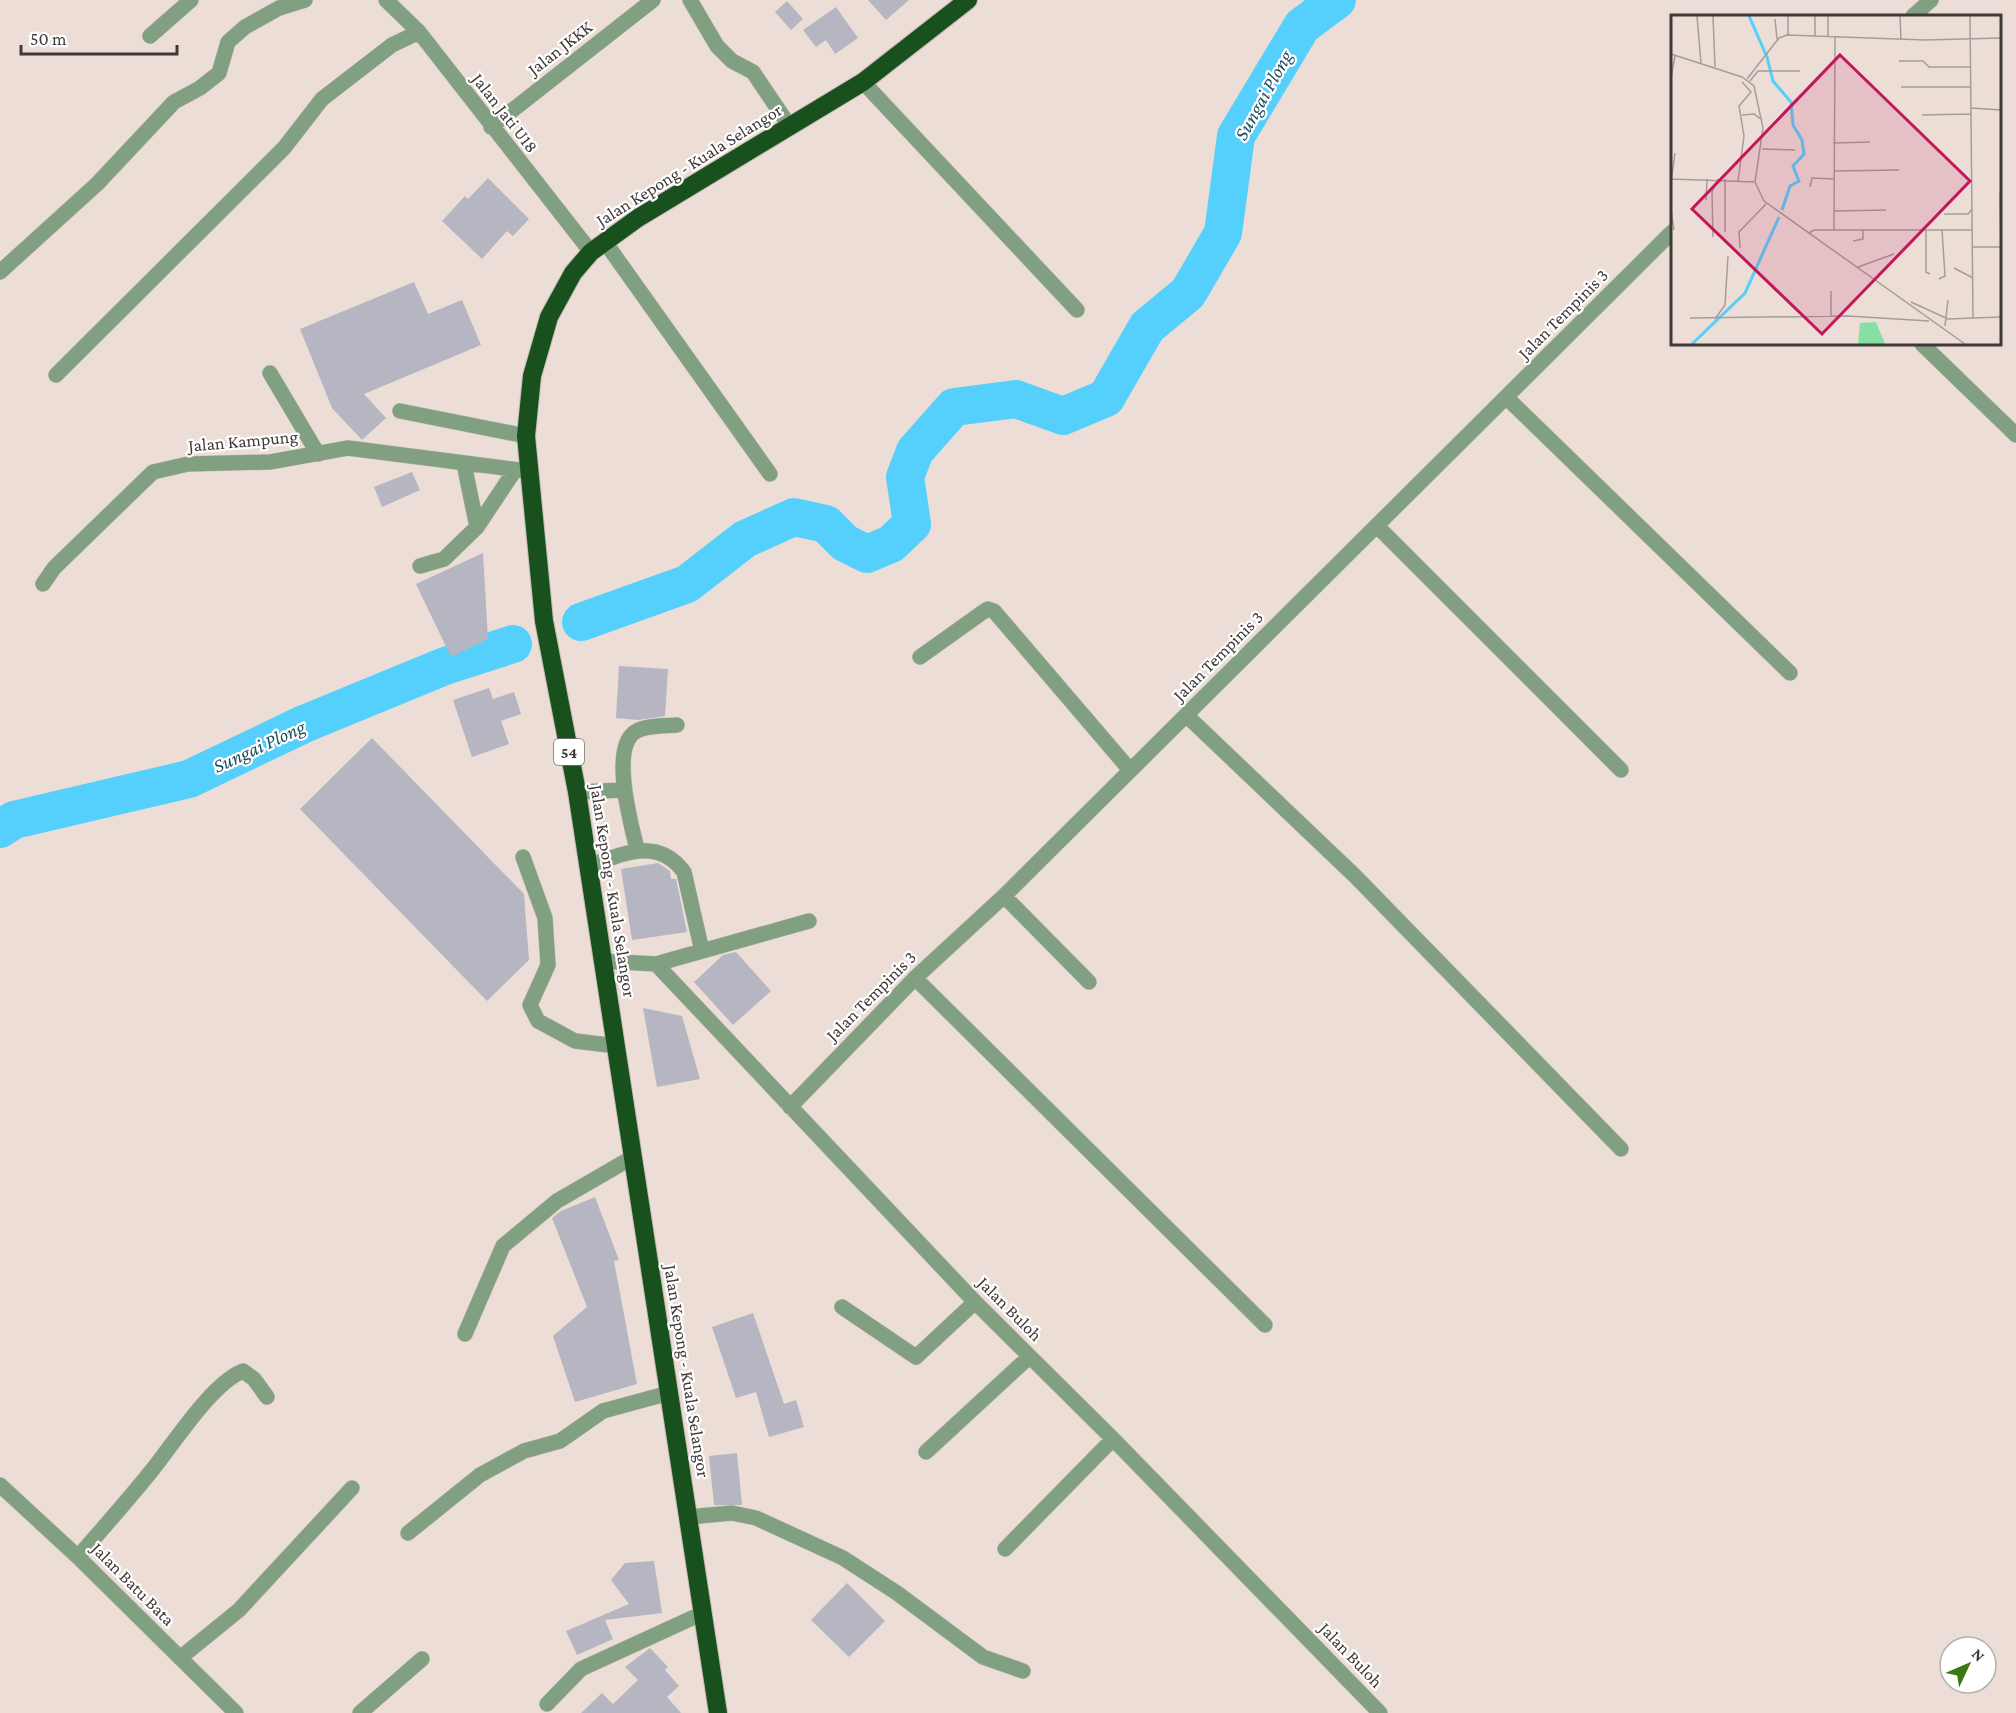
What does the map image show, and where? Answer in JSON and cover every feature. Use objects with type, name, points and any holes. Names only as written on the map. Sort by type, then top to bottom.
[{"type":"highway","name":"Jalan Kepong - Kuala Selangor","points":[[718,1713],[589,866],[544,621],[522,471],[532,376],[549,317],[573,273],[598,247],[638,218],[863,82],[958,3]]},
{"type":"street","points":[[150,36],[191,0]]},
{"type":"street","points":[[0,272],[97,184],[174,102],[200,88],[219,73],[228,42],[245,27],[279,8],[305,0]]},
{"type":"street","name":"Jalan Jati U18","points":[[386,0],[419,32],[491,127],[598,247],[770,474]]},
{"type":"street","name":"Jalan JKKK","points":[[491,127],[653,0]]},
{"type":"street","points":[[690,0],[717,46],[732,61],[753,72],[790,127]]},
{"type":"street","points":[[1914,15],[1931,0]]},
{"type":"street","points":[[56,375],[284,148],[322,99],[392,45],[419,32]]},
{"type":"street","points":[[863,82],[1077,310]]},
{"type":"street","name":"Jalan Tempinis 3","points":[[790,1107],[915,978],[1004,896],[1671,233]]},
{"type":"street","points":[[1923,345],[2016,435]]},
{"type":"street","points":[[270,373],[318,454]]},
{"type":"street","points":[[1506,397],[1790,673]]},
{"type":"street","points":[[400,411],[526,436]]},
{"type":"street","name":"Jalan Kampung","points":[[43,584],[54,568],[153,472],[188,464],[270,462],[348,448],[522,471]]},
{"type":"street","points":[[464,464],[477,527]]},
{"type":"street","points":[[420,566],[444,559],[477,527],[522,471]]},
{"type":"street","points":[[1377,526],[1621,770]]},
{"type":"street","points":[[920,657],[983,612],[988,609],[994,611],[1130,770]]},
{"type":"street","points":[[1186,715],[1355,876],[1622,1149]]},
{"type":"street","points":[[637,849],[624,790],[625,746],[630,736],[638,730],[677,725]]},
{"type":"street","points":[[577,792],[624,790]]},
{"type":"street","points":[[589,866],[637,849],[667,855],[684,872],[702,951]]},
{"type":"street","points":[[523,857],[545,918],[548,965],[531,1005],[538,1021],[576,1041],[616,1046]]},
{"type":"street","points":[[1004,896],[1089,982]]},
{"type":"street","points":[[603,960],[656,964],[809,921]]},
{"type":"street","name":"Jalan Buloh","points":[[656,964],[975,1302],[1113,1439],[1380,1713]]},
{"type":"street","points":[[915,978],[1265,1325]]},
{"type":"street","points":[[465,1334],[503,1246],[557,1201],[633,1157]]},
{"type":"street","points":[[842,1307],[916,1357],[975,1302]]},
{"type":"street","points":[[926,1452],[1029,1357]]},
{"type":"street","points":[[78,1557],[153,1469],[190,1420],[231,1378],[243,1371],[267,1397]]},
{"type":"street","points":[[408,1533],[480,1475],[524,1451],[560,1441],[603,1410],[669,1393]]},
{"type":"street","points":[[1005,1549],[1113,1439]]},
{"type":"street","name":"Jalan Batu Bata","points":[[0,1485],[78,1557],[236,1713]]},
{"type":"street","points":[[180,1658],[239,1610],[352,1488]]},
{"type":"street","points":[[688,1516],[732,1513],[756,1518],[843,1558],[897,1593],[983,1657],[1023,1671]]},
{"type":"street","points":[[547,1704],[581,1669],[703,1613]]},
{"type":"street","points":[[360,1713],[422,1659]]},
{"type":"building","points":[[868,0],[909,0],[886,20]]},
{"type":"building","points":[[787,1],[803,19],[791,30],[775,12]]},
{"type":"building","points":[[836,7],[858,38],[835,54],[826,40],[816,47],[803,30]]},
{"type":"building","points":[[488,178],[529,219],[513,236],[507,231],[482,259],[442,221],[465,196],[468,199]]},
{"type":"building","points":[[414,282],[428,314],[462,300],[481,345],[364,394],[386,418],[362,440],[332,408],[300,329]]},
{"type":"building","points":[[412,472],[420,490],[382,507],[374,487]]},
{"type":"building","points":[[483,553],[488,639],[451,657],[416,584]]},
{"type":"building","points":[[619,666],[668,669],[665,716],[638,720],[616,718]]},
{"type":"building","points":[[489,688],[493,699],[514,692],[521,714],[501,721],[509,744],[472,757],[453,700]]},
{"type":"building","points":[[372,738],[524,894],[529,960],[487,1001],[300,809]]},
{"type":"building","points":[[658,863],[670,871],[671,879],[676,879],[687,932],[632,940],[621,869]]},
{"type":"building","points":[[736,952],[771,991],[733,1025],[694,982],[723,955]]},
{"type":"building","points":[[643,1008],[682,1016],[700,1079],[657,1087]]},
{"type":"building","points":[[595,1197],[619,1260],[614,1261],[637,1384],[575,1402],[553,1336],[587,1307],[552,1218],[561,1211]]},
{"type":"building","points":[[753,1313],[784,1404],[796,1400],[804,1427],[769,1437],[756,1392],[736,1398],[712,1327]]},
{"type":"building","points":[[737,1453],[742,1505],[714,1505],[709,1456]]},
{"type":"building","points":[[654,1561],[662,1613],[605,1620],[613,1639],[577,1655],[566,1631],[629,1604],[611,1580],[625,1563]]},
{"type":"building","points":[[847,1583],[885,1621],[849,1657],[811,1620]]},
{"type":"building","points":[[650,1648],[668,1667],[665,1670],[679,1686],[667,1697],[681,1713],[581,1713],[602,1693],[613,1704],[638,1680],[625,1667]]},
{"type":"waterway","name":"Sungai Plong","points":[[581,622],[687,584],[745,539],[794,517],[826,524],[845,543],[867,554],[891,544],[912,524],[905,477],[915,451],[954,407],[1016,399],[1063,416],[1106,398],[1147,327],[1188,293],[1223,233],[1236,136],[1302,26],[1337,0]]},
{"type":"waterway","name":"Sungai Plong","points":[[0,829],[14,820],[189,779],[304,724],[445,666],[513,644]]}]
